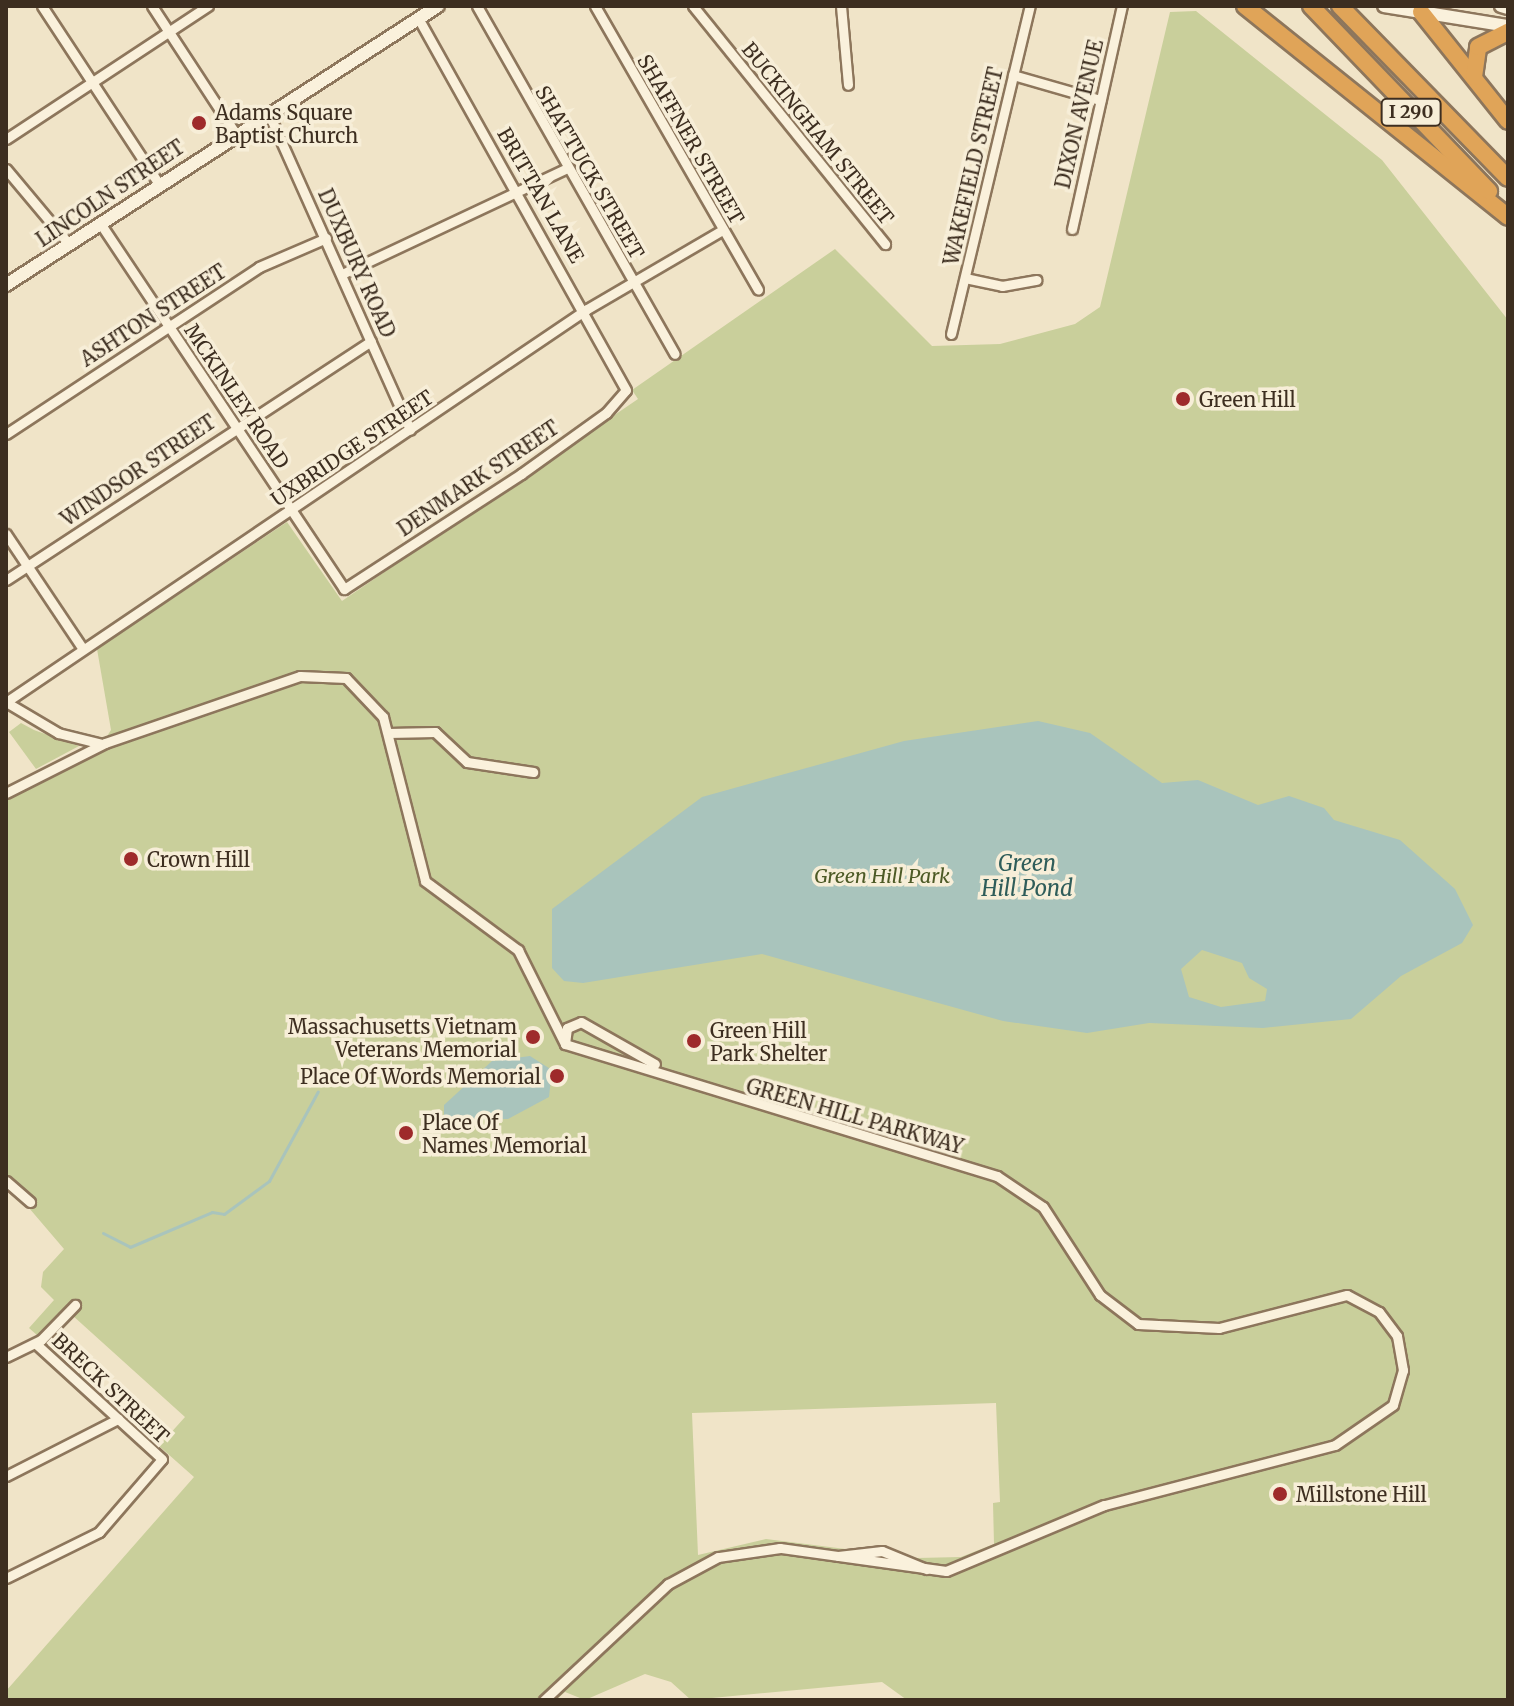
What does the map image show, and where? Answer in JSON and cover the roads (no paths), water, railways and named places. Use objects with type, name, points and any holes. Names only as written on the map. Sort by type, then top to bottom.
[{"type":"highway","points":[[1245,6],[1508,217]]},
{"type":"highway","name":"I 290","points":[[1314,9],[1508,209]]},
{"type":"highway","name":"I 290","points":[[1345,12],[1508,178]]},
{"type":"highway","points":[[1421,12],[1508,121]]},
{"type":"highway","points":[[1474,77],[1478,47],[1508,32]]},
{"type":"main road","name":"LINCOLN STREET","points":[[6,285],[235,133],[438,6]]},
{"type":"main road","points":[[1387,6],[1508,26]]},
{"type":"main road","points":[[1501,6],[1508,8]]},
{"type":"street","points":[[42,6],[159,184]]},
{"type":"street","points":[[152,6],[235,133]]},
{"type":"street","points":[[6,139],[208,6]]},
{"type":"street","name":"SHATTUCK STREET","points":[[477,6],[675,354]]},
{"type":"street","name":"SHAFFNER STREET","points":[[595,6],[758,290]]},
{"type":"street","name":"BUCKINGHAM STREET","points":[[693,6],[885,244]]},
{"type":"street","points":[[841,6],[848,85]]},
{"type":"street","name":"WAKEFIELD STREET","points":[[951,334],[1030,6]]},
{"type":"street","name":"DIXON AVENUE","points":[[1072,229],[1122,6]]},
{"type":"street","name":"BRITTAN LANE","points":[[419,20],[587,309],[626,390]]},
{"type":"street","points":[[1013,75],[1100,100]]},
{"type":"street","name":"DUXBURY ROAD","points":[[268,112],[410,430]]},
{"type":"street","points":[[342,274],[520,193],[567,168]]},
{"type":"street","points":[[6,169],[69,244]]},
{"type":"street","name":"MCKINLEY ROAD","points":[[100,223],[344,589]]},
{"type":"street","name":"UXBRIDGE STREET","points":[[6,702],[587,309],[722,230]]},
{"type":"street","name":"ASHTON STREET","points":[[6,434],[274,258],[326,238]]},
{"type":"street","points":[[965,278],[1002,286],[1036,280]]},
{"type":"street","name":"WINDSOR STREET","points":[[6,580],[235,426],[371,341]]},
{"type":"street","name":"DENMARK STREET","points":[[344,589],[521,474],[606,413],[626,390]]},
{"type":"street","points":[[6,534],[83,649]]},
{"type":"street","points":[[6,793],[102,744],[319,672],[364,690],[388,733],[425,881],[518,950],[565,1044]]},
{"type":"street","points":[[6,702],[37,724],[102,744]]},
{"type":"street","points":[[388,733],[435,732],[467,762],[533,772]]},
{"type":"street","points":[[565,1044],[567,1028],[581,1022],[671,1075]]},
{"type":"street","name":"GREEN HILL PARKWAY","points":[[565,1044],[671,1075],[708,1093],[997,1176],[1043,1207],[1100,1295],[1138,1324],[1219,1328],[1341,1295],[1373,1306],[1391,1325],[1403,1351],[1400,1389],[1383,1417],[1355,1436],[1104,1505],[988,1558],[937,1572]]},
{"type":"street","points":[[6,1181],[30,1202]]},
{"type":"street","points":[[6,1357],[36,1344],[75,1305]]},
{"type":"street","name":"BRECK STREET","points":[[6,1578],[99,1532],[162,1459],[36,1344]]},
{"type":"street","points":[[6,1476],[118,1419]]},
{"type":"street","points":[[544,1700],[693,1568],[760,1548],[937,1572]]},
{"type":"street","points":[[822,1555],[882,1551],[937,1572]]},
{"type":"water","name":"Green Hill Pond","points":[[1038,721],[1090,733],[1162,783],[1198,780],[1258,805],[1289,796],[1324,808],[1334,820],[1400,840],[1455,889],[1473,925],[1462,943],[1401,976],[1351,1019],[1263,1028],[1149,1023],[1087,1033],[1003,1021],[762,954],[583,983],[564,981],[552,968],[552,909],[702,797],[904,741]],"holes":[[[1202,950],[1242,963],[1249,978],[1267,989],[1265,1001],[1221,1007],[1189,997],[1181,969]]]},
{"type":"water","points":[[530,1056],[552,1070],[549,1097],[508,1119],[444,1120],[444,1105],[492,1061]]},
{"type":"waterway","points":[[103,1233],[130,1247],[212,1212],[224,1214],[269,1181],[318,1091]]},
{"type":"place","name":"Adams Square Baptist Church","points":[[199,123]]},
{"type":"place","name":"Green Hill","points":[[1183,399]]},
{"type":"place","name":"Crown Hill","points":[[131,859]]},
{"type":"place","name":"Massachusetts Vietnam Veterans Memorial","points":[[533,1037]]},
{"type":"place","name":"Green Hill Park Shelter","points":[[694,1041]]},
{"type":"place","name":"Place Of Words Memorial","points":[[557,1076]]},
{"type":"place","name":"Place Of Names Memorial","points":[[406,1133]]},
{"type":"place","name":"Millstone Hill","points":[[1280,1494]]},
{"type":"park label","name":"Green Hill Park","points":[[882,875]]}]
